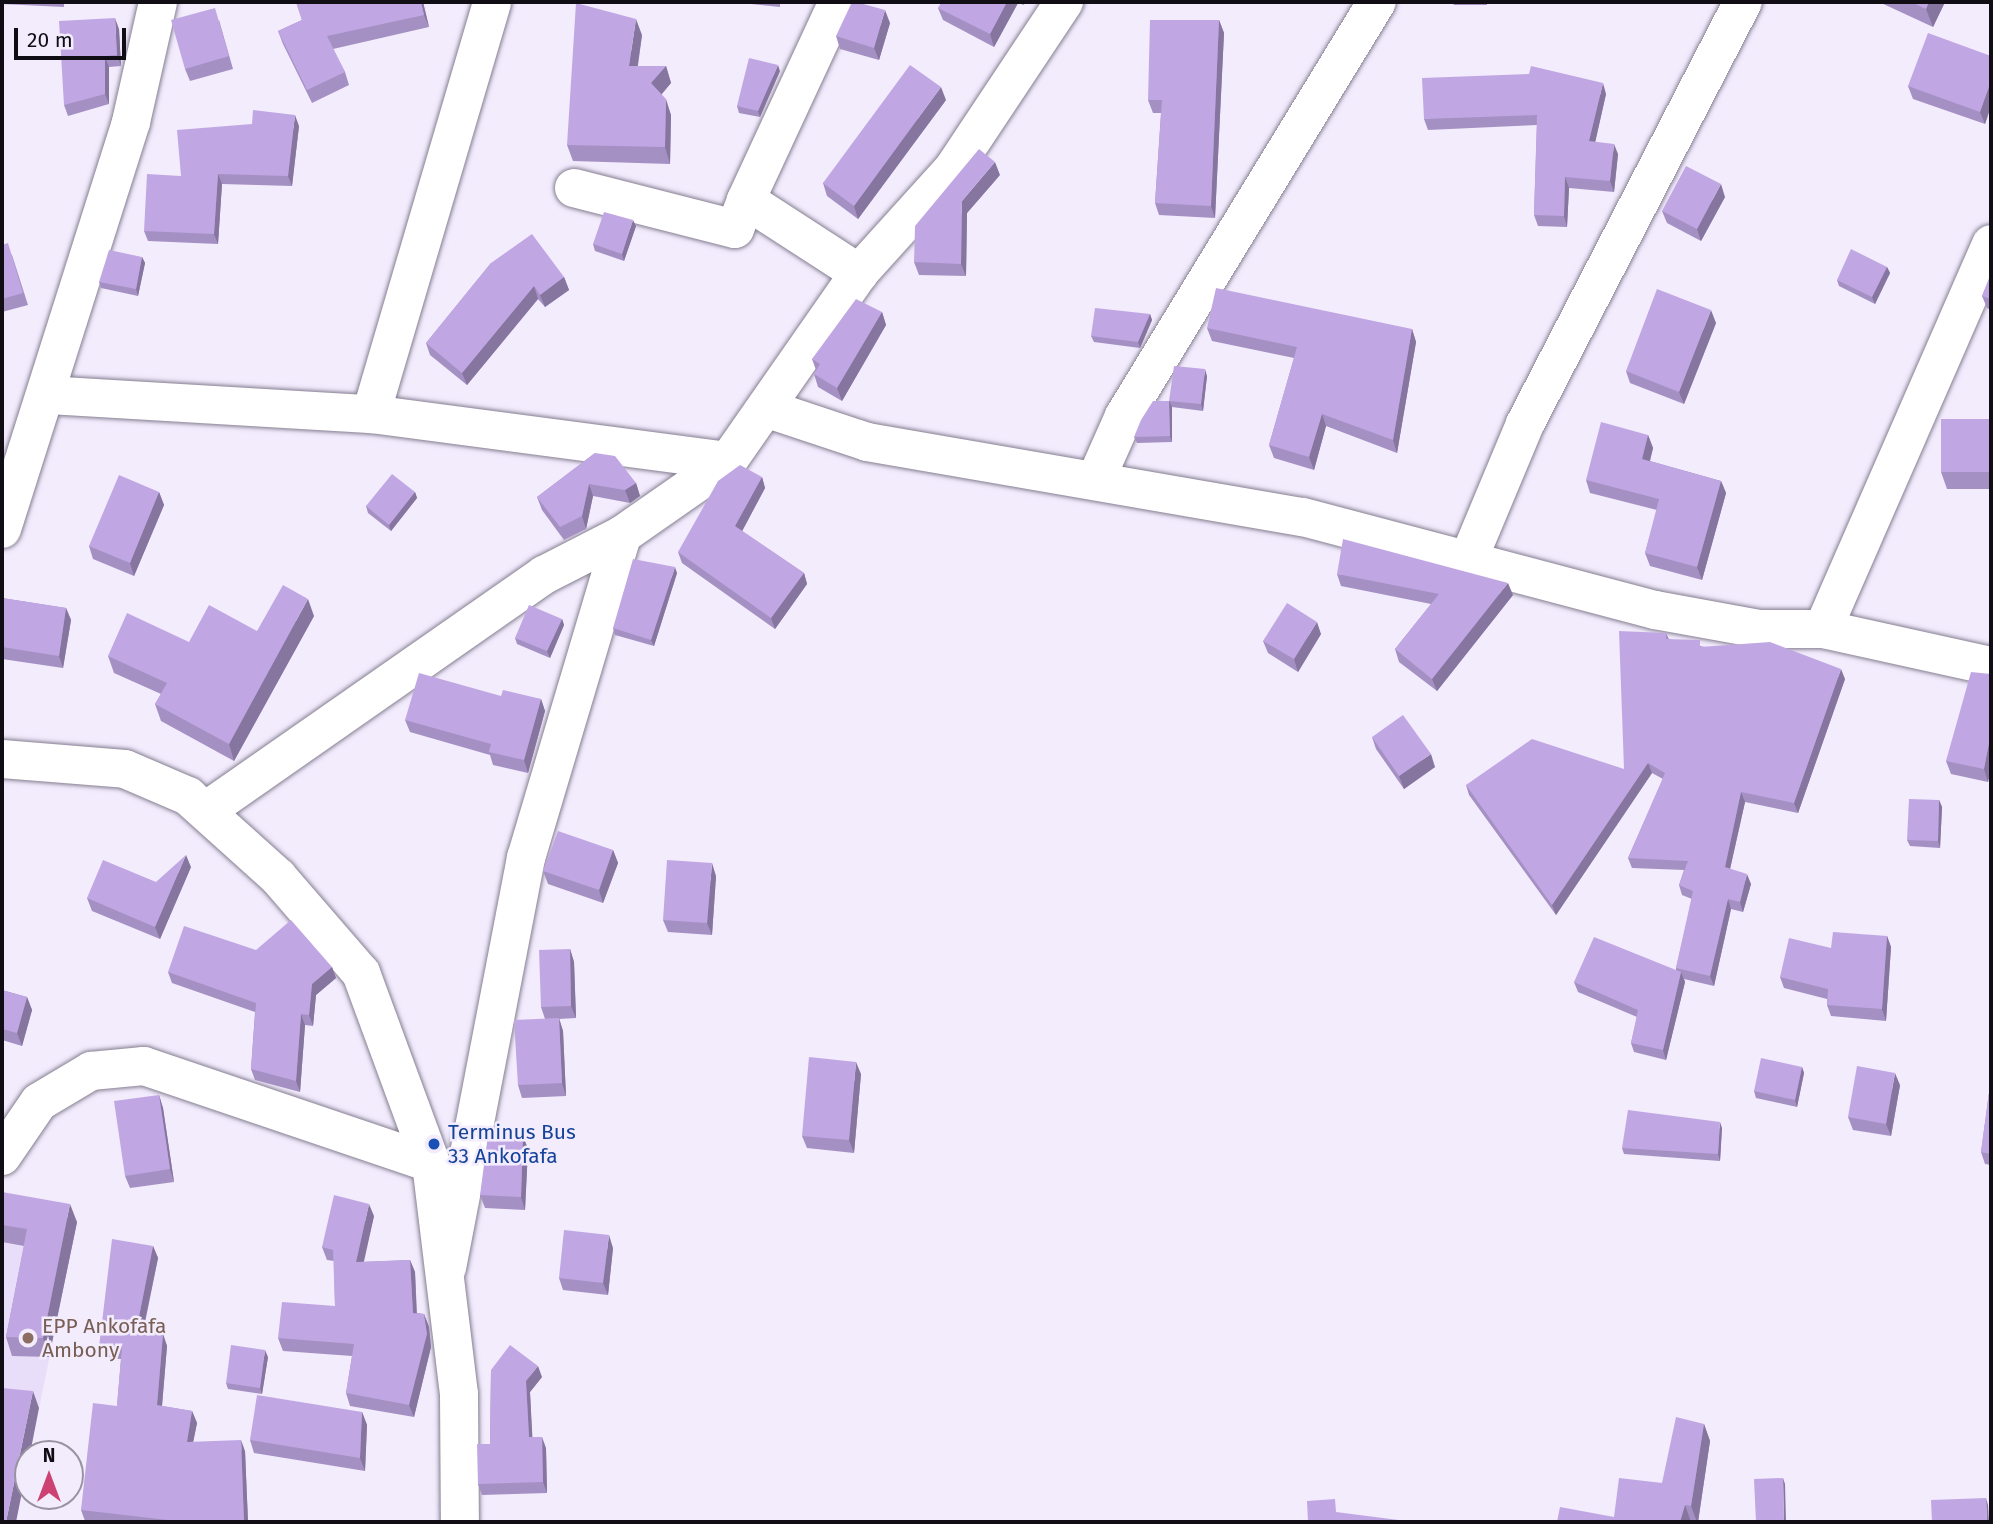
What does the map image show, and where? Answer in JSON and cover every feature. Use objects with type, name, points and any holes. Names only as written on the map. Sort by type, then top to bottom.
[{"type":"street","points":[[2,529],[47,395],[131,122],[158,2]]},
{"type":"street","points":[[372,414],[492,2]]},
{"type":"street","points":[[574,188],[734,229],[838,2]]},
{"type":"street","points":[[206,810],[544,575],[622,535],[728,461],[768,410],[859,273],[953,169],[1064,2]]},
{"type":"street","points":[[1097,477],[1124,416],[1377,2]]},
{"type":"street","points":[[1469,558],[1525,424],[1743,2]]},
{"type":"street","points":[[746,200],[859,273]]},
{"type":"street","points":[[1823,629],[1991,244]]},
{"type":"street","points":[[47,395],[372,414],[728,461]]},
{"type":"street","points":[[768,410],[867,442],[1097,477],[1469,558],[1655,610],[1760,629],[1823,629],[1991,666]]},
{"type":"street","points":[[445,1278],[526,858],[622,535]]},
{"type":"street","points":[[2,760],[125,769],[206,810],[278,877],[361,973],[431,1163],[460,1394],[460,1522]]},
{"type":"street","points":[[2,1156],[39,1102],[90,1071],[144,1066],[431,1163]]},
{"type":"shaded area","name":"EPP Ankofafa Ambony","points":[[2,1209],[77,1222],[33,1440],[14,1440],[14,1510],[18,1510],[16,1522],[2,1522]]},
{"type":"building","points":[[296,2],[421,2],[424,15],[327,36],[345,72],[307,90],[278,31],[302,20]]},
{"type":"building","points":[[852,2],[885,10],[874,48],[836,36]]},
{"type":"building","points":[[942,2],[1007,2],[990,34],[938,8]]},
{"type":"building","points":[[1911,2],[1929,2],[1926,9]]},
{"type":"building","points":[[576,3],[636,19],[629,66],[666,66],[651,83],[666,99],[665,147],[567,145]]},
{"type":"building","points":[[215,8],[229,56],[185,69],[171,20]]},
{"type":"building","points":[[115,18],[117,55],[105,56],[105,94],[64,105],[59,21]]},
{"type":"building","points":[[1150,20],[1219,20],[1211,206],[1155,203],[1162,100],[1148,100]]},
{"type":"building","points":[[1928,33],[1991,56],[1991,81],[1980,112],[1908,86]]},
{"type":"building","points":[[749,58],[778,65],[758,111],[737,106]]},
{"type":"building","points":[[910,65],[941,87],[854,206],[823,183]]},
{"type":"building","points":[[1531,66],[1603,83],[1589,141],[1614,144],[1610,181],[1565,177],[1564,216],[1534,215],[1537,115],[1424,119],[1422,78],[1529,74]]},
{"type":"building","points":[[253,110],[295,115],[288,176],[218,174],[214,234],[144,231],[147,174],[181,176],[177,130],[252,124]]},
{"type":"building","points":[[979,149],[995,162],[962,201],[961,264],[914,262],[915,226]]},
{"type":"building","points":[[1686,166],[1721,184],[1697,229],[1662,211]]},
{"type":"building","points":[[604,212],[633,220],[622,254],[593,244]]},
{"type":"building","points":[[532,234],[564,277],[540,295],[534,286],[462,373],[426,343],[491,263]]},
{"type":"building","points":[[8,243],[23,293],[2,299],[2,245]]},
{"type":"building","points":[[1851,249],[1887,267],[1872,297],[1837,280]]},
{"type":"building","points":[[109,250],[142,257],[136,289],[99,282]]},
{"type":"building","points":[[1991,274],[1991,299],[1982,296]]},
{"type":"building","points":[[1216,288],[1412,329],[1393,440],[1322,414],[1309,457],[1269,445],[1297,347],[1207,328]]},
{"type":"building","points":[[1657,289],[1711,310],[1679,392],[1626,371]]},
{"type":"building","points":[[856,299],[882,312],[837,388],[814,374],[820,364],[812,359]]},
{"type":"building","points":[[1095,308],[1150,314],[1138,342],[1091,336]]},
{"type":"building","points":[[1174,366],[1205,369],[1201,404],[1169,401]]},
{"type":"building","points":[[1153,401],[1169,401],[1170,436],[1134,437],[1141,420]]},
{"type":"building","points":[[1941,419],[1991,419],[1991,472],[1941,472]]},
{"type":"building","points":[[1601,422],[1648,435],[1642,459],[1721,481],[1697,567],[1645,553],[1659,499],[1586,480]]},
{"type":"building","points":[[595,453],[615,456],[636,483],[625,490],[589,484],[582,516],[560,527],[537,497]]},
{"type":"building","points":[[740,465],[762,477],[735,526],[804,573],[771,618],[678,552],[718,481]]},
{"type":"building","points":[[392,474],[415,492],[389,525],[366,506]]},
{"type":"building","points":[[119,475],[159,492],[130,563],[89,546]]},
{"type":"building","points":[[1343,539],[1508,583],[1432,679],[1395,649],[1439,594],[1337,574]]},
{"type":"building","points":[[633,559],[675,567],[651,640],[613,628]]},
{"type":"building","points":[[283,585],[308,599],[229,744],[155,704],[167,683],[108,656],[127,613],[189,642],[209,605],[257,631]]},
{"type":"building","points":[[2,598],[66,608],[59,656],[2,647]]},
{"type":"building","points":[[1287,603],[1317,622],[1294,659],[1263,641]]},
{"type":"building","points":[[529,605],[562,619],[547,651],[515,638]]},
{"type":"building","points":[[1619,631],[1666,633],[1666,639],[1700,640],[1700,647],[1770,642],[1841,669],[1794,803],[1741,792],[1725,867],[1747,874],[1740,902],[1728,899],[1710,976],[1676,968],[1693,891],[1679,885],[1688,861],[1628,858],[1665,773],[1648,763],[1552,905],[1466,785],[1532,739],[1624,769]]},
{"type":"building","points":[[1971,672],[1991,674],[1991,733],[1984,769],[1946,761]]},
{"type":"building","points":[[419,673],[501,696],[503,690],[541,699],[524,760],[489,752],[491,744],[405,720]]},
{"type":"building","points":[[1403,715],[1431,754],[1399,776],[1372,737]]},
{"type":"building","points":[[1909,799],[1939,800],[1938,841],[1907,840]]},
{"type":"building","points":[[558,831],[613,850],[599,890],[543,871]]},
{"type":"building","points":[[186,855],[155,927],[87,898],[103,860],[156,882]]},
{"type":"building","points":[[667,860],[712,863],[707,923],[663,920]]},
{"type":"building","points":[[291,920],[332,967],[312,984],[309,1015],[301,1014],[296,1081],[251,1069],[256,1003],[168,972],[184,926],[256,950]]},
{"type":"building","points":[[1833,932],[1887,936],[1882,1009],[1827,1005],[1828,989],[1780,977],[1789,938],[1831,948]]},
{"type":"building","points":[[1594,937],[1681,972],[1663,1050],[1631,1043],[1638,1010],[1574,982]]},
{"type":"building","points":[[570,949],[571,1006],[541,1007],[539,950]]},
{"type":"building","points":[[2,990],[27,997],[17,1033],[2,1029]]},
{"type":"building","points":[[559,1018],[562,1083],[518,1085],[514,1020]]},
{"type":"building","points":[[809,1057],[856,1062],[849,1140],[802,1136]]},
{"type":"building","points":[[1761,1058],[1802,1067],[1795,1100],[1754,1091]]},
{"type":"building","points":[[1857,1066],[1895,1073],[1886,1124],[1848,1117]]},
{"type":"building","points":[[1991,1078],[1991,1154],[1981,1152]]},
{"type":"building","points":[[159,1095],[170,1169],[125,1176],[114,1101]]},
{"type":"building","points":[[1628,1110],[1720,1122],[1718,1154],[1622,1148]]},
{"type":"building","points":[[488,1135],[523,1136],[521,1197],[480,1195]]},
{"type":"building","points":[[2,1192],[70,1204],[43,1338],[6,1337],[27,1229],[2,1225]]},
{"type":"building","points":[[334,1195],[369,1204],[356,1262],[410,1260],[413,1313],[424,1314],[427,1334],[409,1405],[346,1393],[354,1344],[278,1338],[282,1302],[335,1306],[333,1250],[322,1247]]},
{"type":"building","points":[[564,1230],[609,1235],[603,1283],[559,1278]]},
{"type":"building","points":[[112,1239],[153,1246],[136,1332],[163,1334],[157,1405],[192,1411],[187,1442],[241,1440],[244,1522],[168,1522],[81,1510],[84,1510],[84,1483],[93,1403],[117,1406],[122,1347],[99,1347]]},
{"type":"building","points":[[231,1345],[265,1350],[260,1388],[226,1383]]},
{"type":"building","points":[[510,1345],[538,1366],[526,1381],[529,1437],[542,1437],[543,1482],[478,1484],[477,1444],[490,1444],[491,1370]]},
{"type":"building","points":[[2,1388],[33,1391],[23,1440],[14,1440],[14,1483],[6,1522],[2,1522]]},
{"type":"building","points":[[257,1395],[362,1412],[360,1458],[250,1440]]},
{"type":"building","points":[[1676,1417],[1704,1424],[1691,1506],[1685,1505],[1680,1522],[1557,1522],[1560,1507],[1614,1517],[1619,1478],[1662,1483]]},
{"type":"building","points":[[1783,1478],[1784,1522],[1756,1522],[1754,1479]]},
{"type":"building","points":[[1986,1498],[1987,1522],[1932,1522],[1931,1500]]},
{"type":"building","points":[[1335,1499],[1336,1512],[1414,1522],[1308,1522],[1307,1501]]},
{"type":"place","name":"Terminus Bus 33 Ankofafa","points":[[434,1144]]},
{"type":"place","name":"EPP Ankofafa Ambony","points":[[28,1338]]}]
